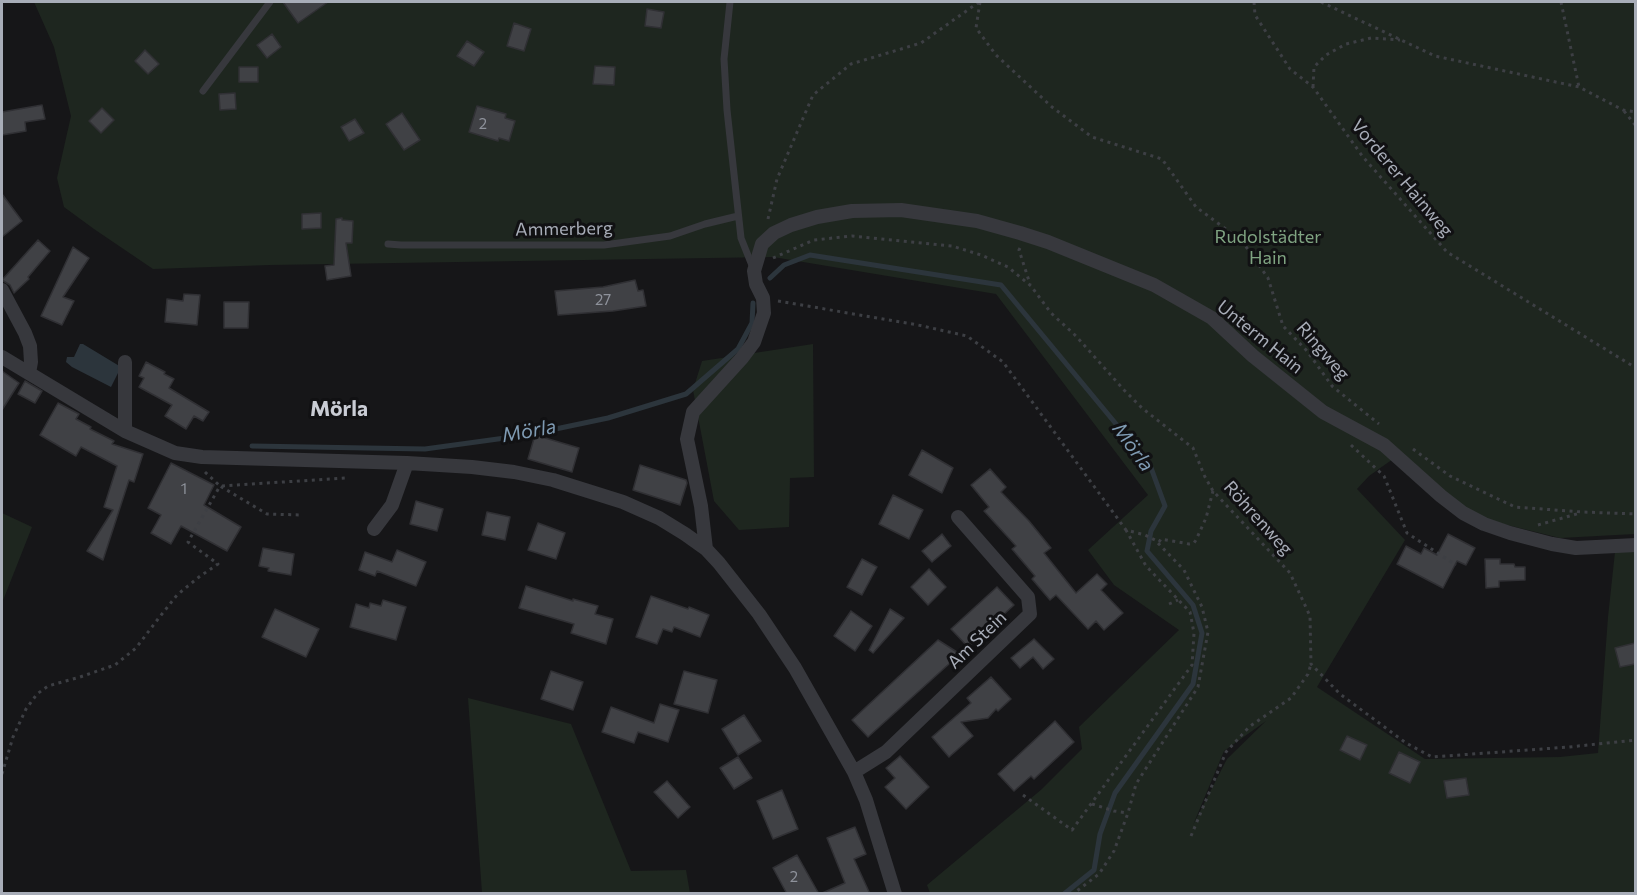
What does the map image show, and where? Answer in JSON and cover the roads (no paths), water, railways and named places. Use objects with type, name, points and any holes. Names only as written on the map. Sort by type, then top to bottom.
[{"type":"street","name":"Unterm Hain","points":[[754,271],[762,244],[774,233],[817,217],[852,211],[901,210],[977,221],[1048,242],[1154,285],[1212,318],[1253,357],[1323,412],[1384,445],[1441,496],[1463,513],[1484,524],[1552,544],[1576,548],[1635,545]]},
{"type":"street","points":[[706,549],[701,506],[687,439],[693,412],[754,342],[764,313],[763,298],[756,284],[754,271]]},
{"type":"street","points":[[2,290],[7,311],[25,333],[30,346],[29,373]]},
{"type":"street","points":[[2,357],[125,431],[175,453],[202,458],[407,463],[514,472],[553,480],[623,502],[668,524],[706,549],[731,578],[781,645],[817,703],[854,772],[866,800],[895,894]]},
{"type":"street","points":[[125,362],[125,431]]},
{"type":"street","points":[[374,529],[392,505],[407,463]]},
{"type":"street","name":"Am Stein","points":[[854,772],[886,752],[1030,614],[1028,597],[958,517]]},
{"type":"lane","points":[[203,91],[270,2]]},
{"type":"lane","points":[[730,2],[724,59],[727,110],[741,238],[754,271]]},
{"type":"lane","name":"Ammerberg","points":[[388,244],[604,245],[670,236],[738,216]]},
{"type":"waterway","name":"Mörla","points":[[770,278],[784,265],[810,255],[1001,285],[1150,465],[1165,506],[1151,531],[1147,551],[1193,605],[1202,633],[1193,684],[1115,793],[1100,834],[1094,870],[1064,894]]},
{"type":"waterway","name":"Mörla","points":[[252,446],[425,449],[527,435],[608,418],[686,394],[738,349],[752,323],[753,303]]},
{"type":"district","name":"Mörla","points":[[339,409]]},
{"type":"park label","name":"Rudolstädter Hain","points":[[1268,247]]}]
